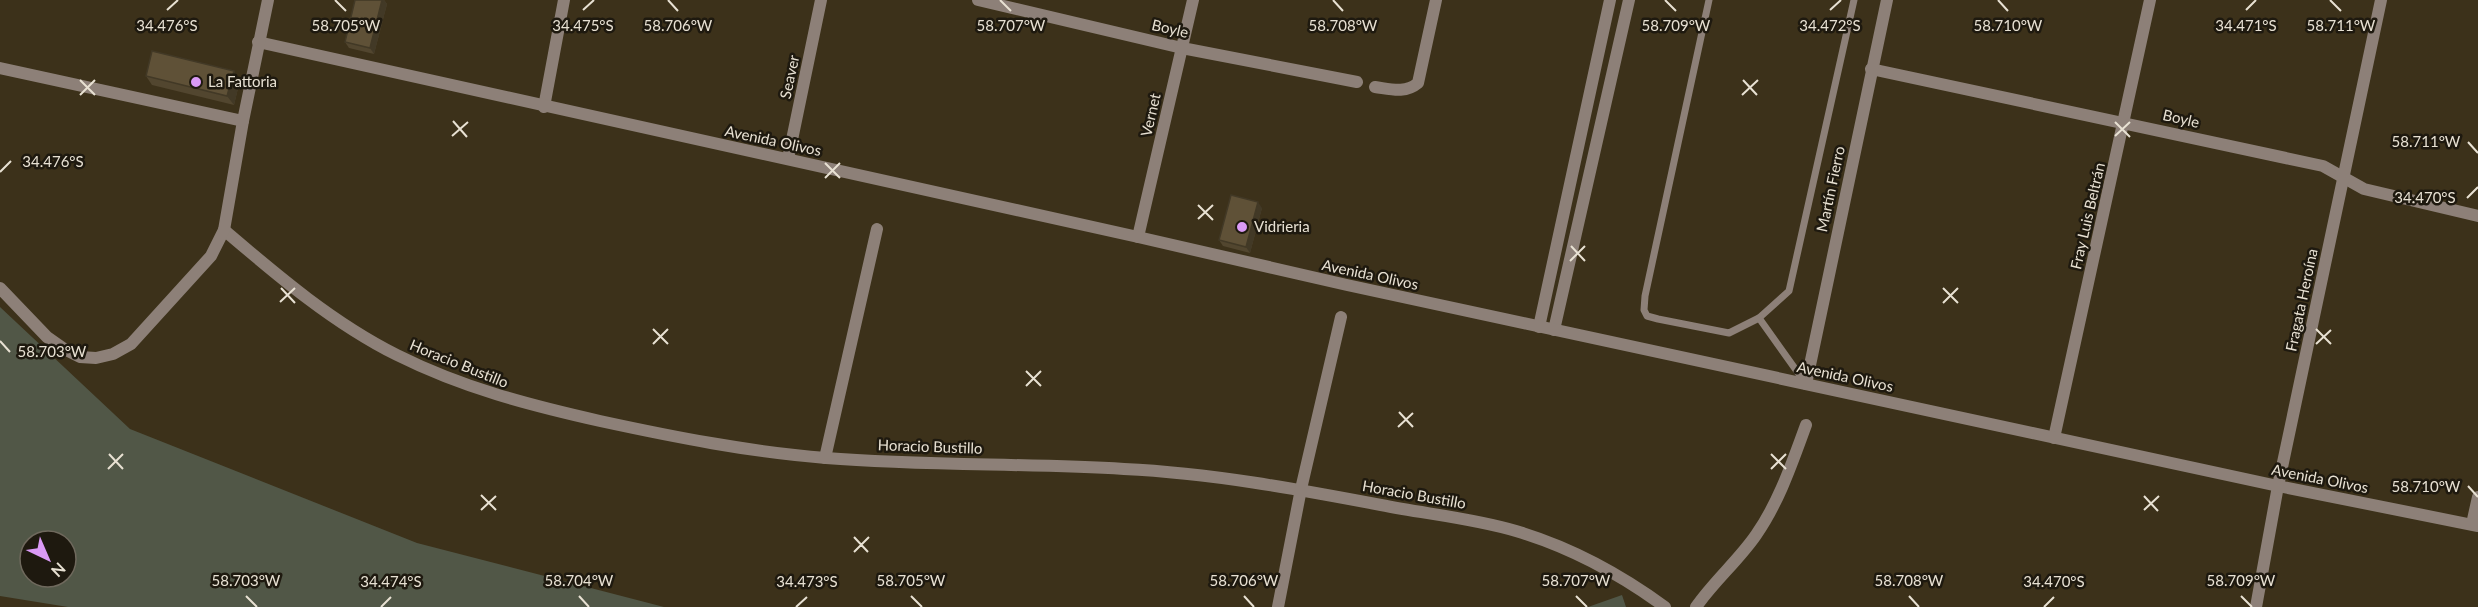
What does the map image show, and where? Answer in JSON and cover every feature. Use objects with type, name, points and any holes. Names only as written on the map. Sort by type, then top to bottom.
[{"type":"street","points":[[0,288],[47,337],[64,350],[80,357],[96,358],[113,354],[131,344],[203,265],[224,230],[258,42],[268,0]]},
{"type":"street","points":[[544,107],[564,0]]},
{"type":"street","name":"Seaver","points":[[788,159],[821,0]]},
{"type":"street","name":"Boyle","points":[[978,0],[1182,48],[1357,82]]},
{"type":"street","name":"Vernet","points":[[1138,237],[1193,0]]},
{"type":"street","points":[[1375,87],[1401,91],[1412,88],[1418,83],[1436,0]]},
{"type":"street","points":[[1539,327],[1610,0]]},
{"type":"street","points":[[1554,330],[1629,0]]},
{"type":"street","name":"Martín Fierro","points":[[1806,384],[1887,0]]},
{"type":"street","name":"Fray Luis Beltrán","points":[[2054,438],[2150,0]]},
{"type":"street","name":"Fragata Heroína","points":[[2256,607],[2278,486],[2381,0]]},
{"type":"street","name":"Avenida Olivos","points":[[258,42],[1539,327],[2278,486],[2475,525]]},
{"type":"street","points":[[0,68],[243,121]]},
{"type":"street","name":"Boyle","points":[[1871,69],[2323,166],[2364,189],[2478,216]]},
{"type":"street","points":[[1588,104],[1604,108]]},
{"type":"street","points":[[825,458],[877,229]]},
{"type":"street","name":"Horacio Bustillo","points":[[224,230],[300,294],[394,354],[452,380],[502,398],[660,434],[746,449],[825,458],[1126,469],[1200,475],[1301,489],[1458,518],[1518,532],[1597,564],[1642,590],[1665,607]]},
{"type":"street","points":[[1278,607],[1301,489],[1341,317]]},
{"type":"street","points":[[1696,607],[1755,536],[1771,512],[1806,425]]},
{"type":"street","points":[[2475,525],[2478,497]]},
{"type":"lane","points":[[1709,0],[1645,296],[1644,310],[1647,316],[1658,319],[1729,333],[1759,318],[1782,299],[1792,284],[1854,0]]},
{"type":"lane","points":[[1759,318],[1806,384]]},
{"type":"green space","points":[[0,307],[130,429],[417,543],[664,607],[68,607],[0,596]]},
{"type":"green space","points":[[1622,595],[1626,607],[1588,607]]},
{"type":"building","points":[[355,0],[382,0],[370,48],[345,42]]},
{"type":"building","name":"La Fattoria","points":[[152,51],[234,71],[227,96],[146,76]]},
{"type":"building","name":"Vidrieria","points":[[1231,195],[1258,202],[1246,247],[1219,240]]},
{"type":"place","name":"La Fattoria","points":[[196,82]]},
{"type":"place","name":"Vidrieria","points":[[1242,227]]}]
